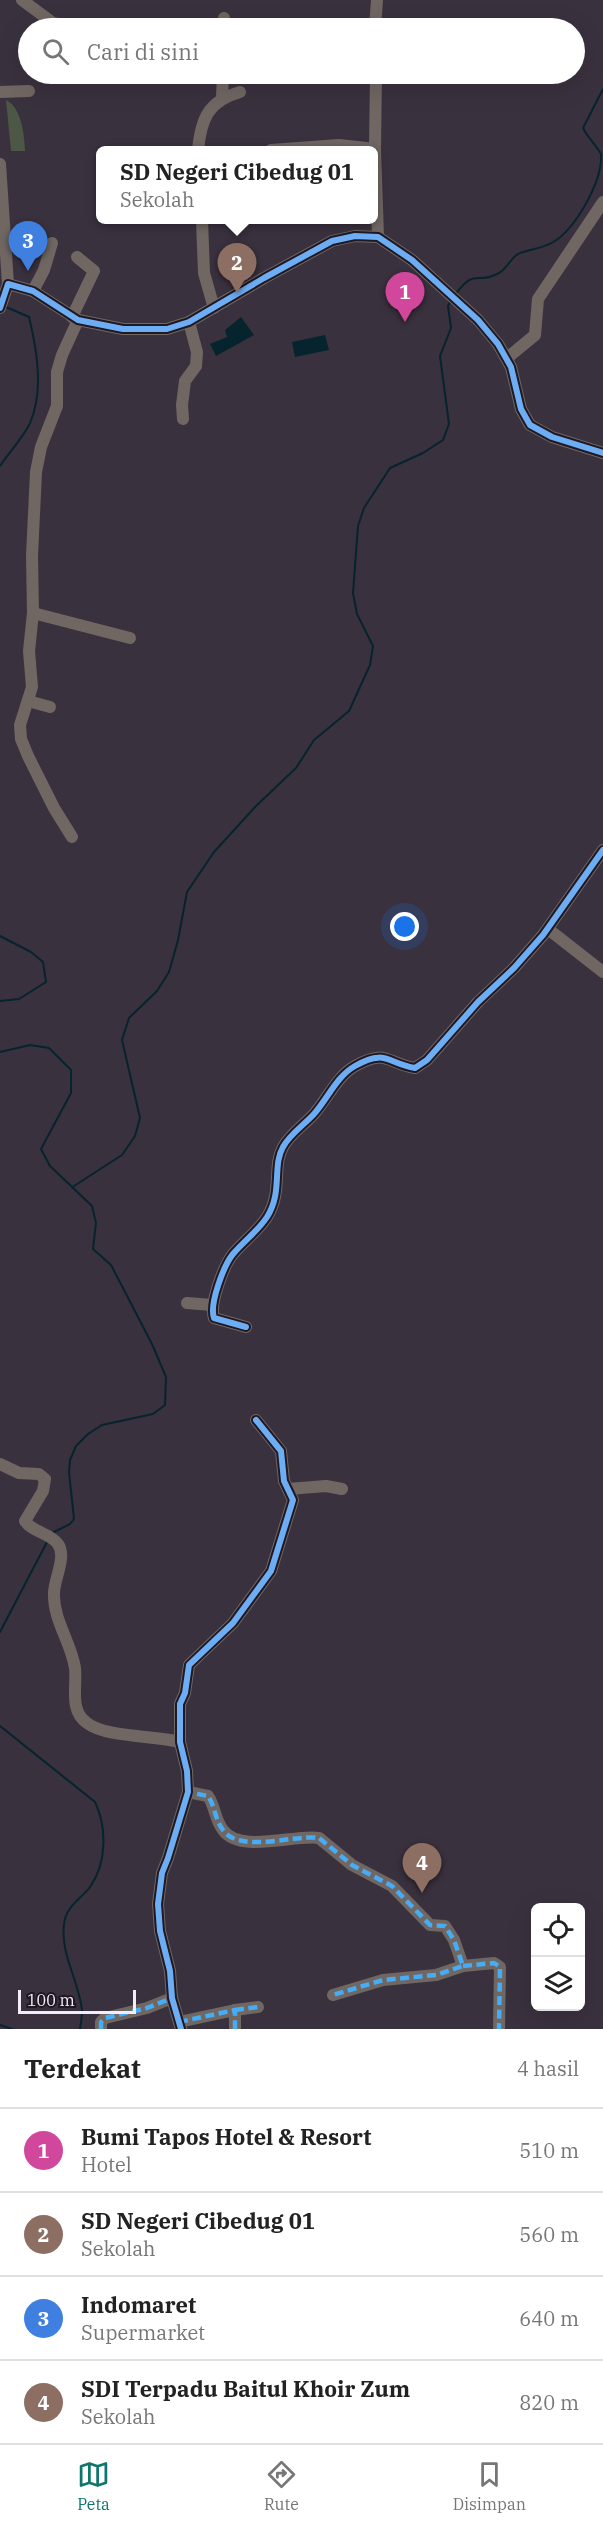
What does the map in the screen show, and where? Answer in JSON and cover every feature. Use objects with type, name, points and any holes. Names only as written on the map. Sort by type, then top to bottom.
[{"type":"street","points":[[22,0],[46,18]]},
{"type":"street","points":[[376,18],[377,0]]},
{"type":"street","points":[[222,98],[223,84]]},
{"type":"street","points":[[375,146],[376,84]]},
{"type":"street","points":[[0,92],[29,91]]},
{"type":"street","points":[[199,146],[204,119],[215,103],[240,92]]},
{"type":"street","points":[[325,146],[348,146]]},
{"type":"street","points":[[0,164],[8,284],[0,308]]},
{"type":"street","points":[[507,358],[535,335],[538,298],[603,202]]},
{"type":"street","points":[[202,224],[204,273],[214,308]]},
{"type":"street","points":[[378,224],[378,237]]},
{"type":"street","points":[[8,284],[33,291],[75,318],[113,328],[167,329],[189,322],[332,241],[355,236],[378,237],[411,260],[484,327],[507,358],[521,408],[530,425],[552,437],[603,453]]},
{"type":"street","points":[[33,291],[44,270],[52,243]]},
{"type":"street","points":[[72,837],[54,808],[21,739],[20,725],[32,687],[29,651],[33,614],[32,556],[36,472],[41,447],[57,406],[57,372],[94,271],[76,257]]},
{"type":"street","points":[[183,419],[185,381],[196,366],[197,352],[189,322]]},
{"type":"street","points":[[33,614],[130,639]]},
{"type":"street","points":[[28,701],[50,706]]},
{"type":"street","points":[[246,1327],[214,1318],[212,1305],[227,1262],[262,1224],[273,1205],[278,1184],[280,1153],[284,1144],[314,1114],[352,1067],[375,1057],[386,1057],[410,1067],[420,1067],[548,929],[603,850]]},
{"type":"street","points":[[548,929],[603,972]]},
{"type":"street","points":[[187,1303],[212,1305]]},
{"type":"street","points":[[256,1420],[281,1451],[284,1481],[293,1500],[271,1571],[233,1623],[189,1665],[185,1693],[180,1704],[180,1742],[187,1771],[188,1792],[162,1873],[158,1904],[160,1931],[170,1971],[172,1998],[180,2026],[235,2010],[258,2007]]},
{"type":"street","points":[[0,1464],[19,1473],[39,1474],[45,1479],[38,1502],[25,1521],[28,1526],[57,1542],[60,1558],[54,1593],[55,1601],[75,1667],[75,1704],[82,1720],[88,1725],[108,1732],[180,1742]]},
{"type":"street","points":[[288,1489],[326,1486],[342,1489]]},
{"type":"street","points":[[188,1792],[208,1796],[220,1826],[224,1833],[231,1837],[256,1842],[319,1838],[352,1865],[392,1886],[430,1926],[448,1928],[463,1966]]},
{"type":"street","points":[[333,1995],[383,1980],[436,1975],[463,1966],[494,1963],[500,1967],[498,2029]]},
{"type":"street","points":[[101,2029],[101,2022],[105,2018],[147,2008],[172,1998]]},
{"type":"street","points":[[235,2010],[235,2029]]},
{"type":"green space","points":[[6,100],[19,115],[25,151],[11,151]]},
{"type":"water","points":[[241,317],[254,335],[216,356],[210,344],[227,337],[225,330]]},
{"type":"water","points":[[325,335],[329,350],[295,357],[292,342]]},
{"type":"waterway","points":[[455,295],[467,281],[497,274],[517,255],[555,241],[579,214],[598,177],[601,154],[583,128],[603,89]]},
{"type":"waterway","points":[[74,1186],[122,1155],[135,1136],[140,1118],[122,1040],[129,1018],[157,991],[169,972],[187,892],[214,852],[256,806],[296,768],[314,740],[349,711],[370,665],[373,646],[357,614],[353,593],[358,526],[364,508],[390,468],[423,453],[443,440],[449,424],[440,356],[451,328],[448,306],[450,302]]},
{"type":"waterway","points":[[0,466],[30,423],[37,398],[38,384],[37,357],[29,317],[6,307]]},
{"type":"waterway","points":[[0,936],[31,952],[43,962],[46,982],[19,999],[0,1001]]},
{"type":"waterway","points":[[0,1052],[30,1045],[49,1048],[71,1070],[71,1093],[41,1149],[50,1166],[92,1206],[96,1223],[93,1249],[111,1265],[152,1344],[166,1377],[165,1405],[153,1414],[102,1425],[76,1446],[70,1460],[69,1472],[74,1519],[70,1524],[54,1532]]},
{"type":"waterway","points":[[0,1632],[47,1542]]},
{"type":"waterway","points":[[0,1726],[95,1802],[102,1822],[103,1845],[100,1867],[90,1887],[68,1912],[64,1924],[67,1957],[82,2010],[80,2029]]},
{"type":"waterway","points":[[0,2025],[12,2029]]},
{"type":"marked path","points":[[187,1796],[188,1792],[208,1796],[223,1830],[231,1837],[242,1841],[268,1842],[319,1838],[352,1865],[392,1886],[430,1925],[445,1926],[454,1940],[463,1966],[436,1975],[383,1980],[333,1995]]},
{"type":"marked path","points":[[463,1966],[494,1963],[500,1967],[499,2029]]},
{"type":"marked path","points":[[101,2029],[101,2022],[105,2018],[147,2008],[172,1998]]},
{"type":"marked path","points":[[235,2010],[258,2007]]},
{"type":"marked path","points":[[179,2022],[235,2010],[235,2029]]},
{"type":"cycle path","points":[[0,308],[8,284],[33,291],[78,320],[123,329],[167,329],[189,322],[332,241],[355,236],[378,237],[412,260],[478,320],[498,344],[511,367],[521,409],[530,425],[552,437],[603,453]]},
{"type":"cycle path","points":[[246,1327],[214,1318],[215,1294],[229,1259],[263,1222],[272,1208],[278,1162],[286,1142],[314,1114],[343,1075],[355,1066],[374,1058],[380,1058],[415,1068],[427,1060],[478,1002],[514,968],[543,935],[603,850]]},
{"type":"cycle path","points":[[181,2029],[172,1998],[170,1971],[160,1931],[158,1904],[162,1873],[188,1792],[187,1771],[180,1742],[180,1704],[185,1693],[189,1665],[233,1623],[271,1571],[293,1500],[284,1481],[281,1451],[256,1420]]},
{"type":"place","name":"Indomaret","points":[[28,271]]},
{"type":"place","name":"SD Negeri Cibedug 01","points":[[237,293]]},
{"type":"place","name":"Bumi Tapos Hotel & Resort","points":[[405,322]]},
{"type":"place","name":"SDI Terpadu Baitul Khoir Zum","points":[[422,1893]]}]
